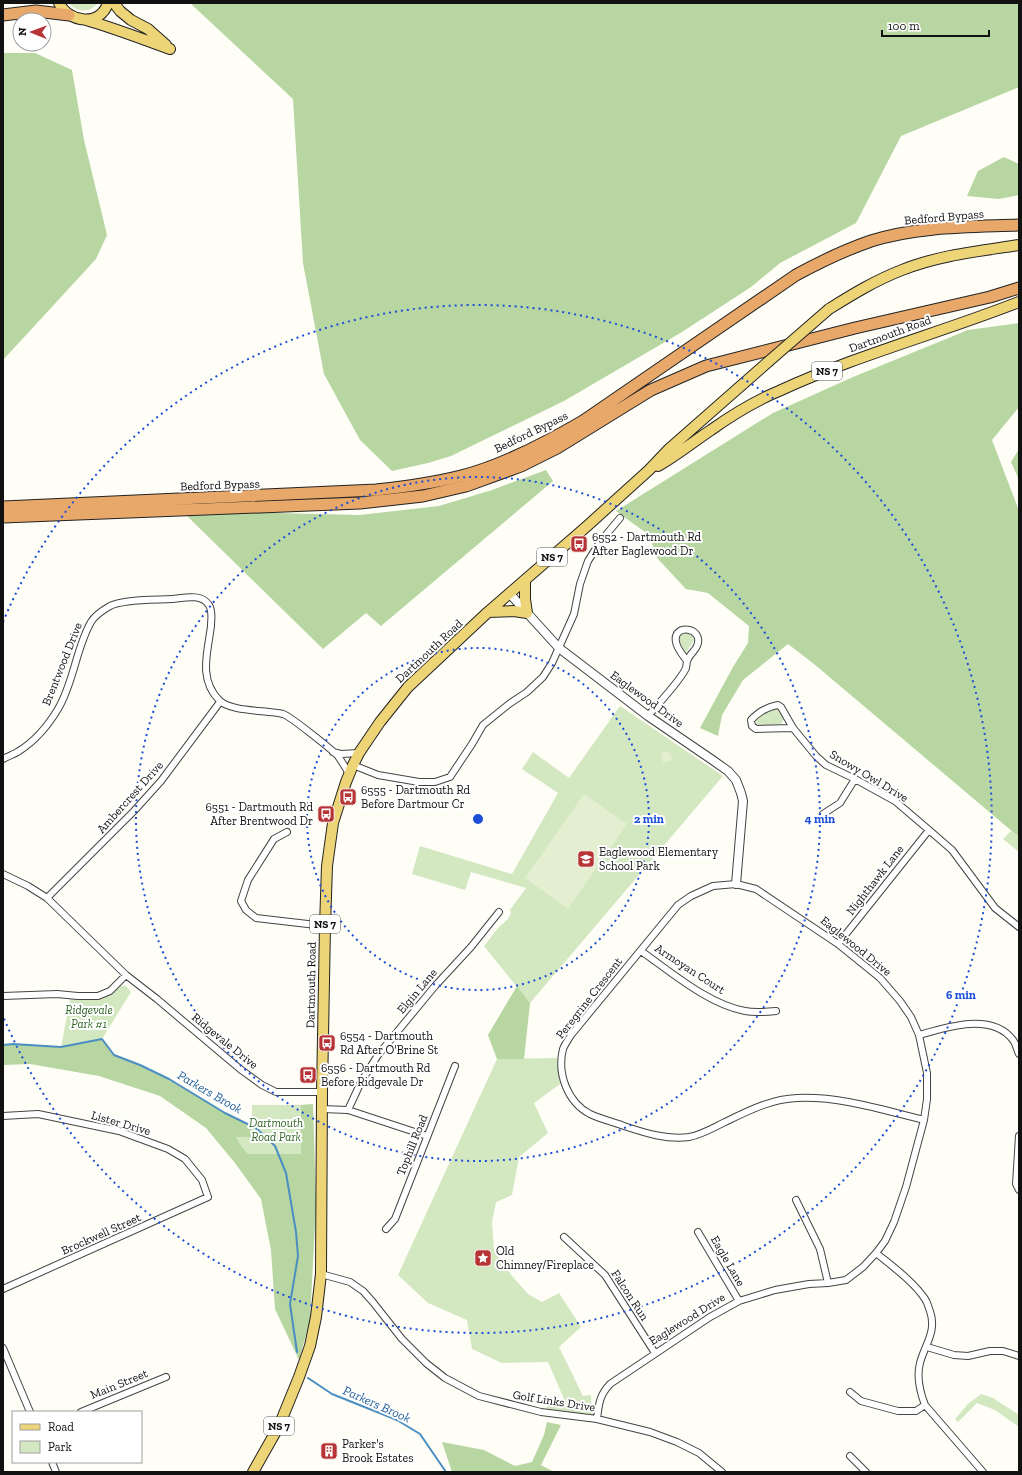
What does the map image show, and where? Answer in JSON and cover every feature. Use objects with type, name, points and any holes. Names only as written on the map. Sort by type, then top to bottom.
[{"type":"highway","points":[[3,15],[36,11],[69,16]]},
{"type":"highway","name":"Bedford Bypass","points":[[3,507],[347,492],[409,487],[462,476],[502,462],[529,450],[583,421],[796,276],[829,258],[871,241],[930,229],[1019,225]]},
{"type":"highway","name":"Bedford Bypass","points":[[3,518],[360,502],[423,496],[458,488],[493,477],[536,459],[557,448],[650,390],[706,366],[855,328],[990,297],[1019,288]]},
{"type":"main road","points":[[59,3],[62,9],[69,16],[120,30],[170,48],[148,29],[131,20],[120,11],[114,3]]},
{"type":"main road","points":[[86,20],[94,18],[102,13],[108,3]]},
{"type":"main road","name":"Dartmouth Road","points":[[253,1472],[279,1426],[299,1377],[308,1352],[316,1317],[321,1274],[322,1092],[327,866],[333,823],[351,770],[359,753],[380,722],[408,686],[488,612],[649,470],[670,449],[830,309],[865,286],[903,270],[934,260],[1019,244]]},
{"type":"main road","name":"Dartmouth Road","points":[[649,470],[674,457],[742,410],[780,390],[905,342],[1019,302]]},
{"type":"main road","points":[[488,612],[514,611],[527,613],[525,600],[525,580]]},
{"type":"street","points":[[220,702],[227,706],[239,709],[268,711],[285,715],[333,752],[344,765],[351,770],[419,782],[435,782],[450,777],[483,725],[509,704],[527,692],[543,676],[552,663],[574,614],[580,584],[588,561],[600,542],[620,518]]},
{"type":"street","name":"Eaglewood Drive","points":[[510,594],[559,648],[648,716],[728,771],[736,780],[743,801],[736,884],[756,889],[838,944],[880,978],[900,1001],[911,1017],[919,1034],[927,1074],[927,1099],[924,1120],[906,1187],[894,1222],[884,1241],[863,1268],[846,1280],[809,1284],[776,1290],[739,1301],[710,1317],[610,1384],[603,1392],[599,1403],[597,1419]]},
{"type":"street","name":"Brentwood Drive","points":[[3,759],[19,751],[25,746],[44,728],[55,713],[65,692],[92,621],[100,612],[111,605],[124,602],[196,597],[208,604],[212,613],[206,656],[206,677],[212,692],[220,702]]},
{"type":"street","points":[[648,716],[686,668],[687,661],[696,647],[698,640],[696,634],[687,629],[681,630],[676,634],[675,640],[678,648],[687,661]]},
{"type":"street","name":"Ambercrest Drive","points":[[47,898],[134,811],[161,781],[220,702]]},
{"type":"street","name":"Snowy Owl Drive","points":[[793,728],[756,729],[752,726],[751,720],[756,714],[768,707],[778,705],[781,707],[793,728],[816,756],[826,765],[855,779],[895,802],[929,830],[952,850],[996,908],[1019,927]]},
{"type":"street","points":[[333,752],[341,754],[359,753]]},
{"type":"street","points":[[823,814],[840,803],[855,779]]},
{"type":"street","name":"Nighthawk Lane","points":[[838,944],[929,830]]},
{"type":"street","points":[[287,832],[274,840],[248,880],[241,901],[246,910],[256,918],[325,926]]},
{"type":"street","name":"Ridgevale Drive","points":[[3,874],[28,886],[47,898],[126,975],[157,999],[240,1069],[262,1085],[276,1092],[322,1092]]},
{"type":"street","name":"Peregrine Crescent","points":[[736,884],[713,886],[691,896],[678,905],[570,1036],[564,1048],[563,1079],[566,1088],[575,1102],[590,1113],[651,1135],[672,1137],[690,1137],[768,1103],[794,1098],[815,1097],[847,1102],[924,1120]]},
{"type":"street","name":"Elgin Lane","points":[[348,1110],[361,1082],[378,1055],[434,986],[471,947],[499,912]]},
{"type":"street","name":"Armoyan Court","points":[[641,951],[713,999],[745,1011],[776,1012]]},
{"type":"street","points":[[3,996],[57,994],[98,996],[110,991],[126,975]]},
{"type":"street","points":[[919,1034],[955,1025],[982,1024],[994,1027],[1004,1032],[1013,1040],[1019,1054]]},
{"type":"street","name":"Tophill Road","points":[[386,1230],[395,1219],[455,1066]]},
{"type":"street","points":[[322,1109],[348,1110],[427,1136]]},
{"type":"street","name":"Lister Drive","points":[[3,1116],[38,1114],[119,1131],[168,1149],[185,1159],[202,1180],[208,1197]]},
{"type":"street","points":[[1019,1136],[1016,1184],[1019,1190]]},
{"type":"street","name":"Brockwell Street","points":[[3,1289],[208,1197]]},
{"type":"street","points":[[796,1200],[820,1249],[828,1283]]},
{"type":"street","name":"Eagle Lane","points":[[698,1232],[739,1301]]},
{"type":"street","name":"Falcon Run","points":[[564,1237],[605,1275],[655,1353]]},
{"type":"street","points":[[876,1253],[905,1277],[926,1300],[932,1319],[932,1332],[920,1364],[918,1378],[920,1393],[925,1405],[983,1472]]},
{"type":"street","name":"Golf Links Drive","points":[[321,1274],[350,1282],[362,1291],[372,1301],[402,1339],[426,1363],[445,1378],[479,1396],[541,1412],[597,1419],[628,1426],[677,1442],[699,1453],[722,1472]]},
{"type":"street","points":[[927,1347],[954,1355],[968,1356],[990,1351],[1003,1351],[1019,1356]]},
{"type":"street","points":[[3,1348],[30,1411]]},
{"type":"street","name":"Main Street","points":[[83,1411],[166,1377]]},
{"type":"street","points":[[850,1392],[861,1401],[898,1411],[916,1411],[925,1405]]},
{"type":"street","points":[[850,1456],[866,1472]]},
{"type":"green space","points":[[69,3],[98,3],[91,9],[80,10],[76,9]]},
{"type":"green space","points":[[190,3],[1019,3],[1019,87],[901,136],[856,223],[780,263],[751,287],[682,332],[564,401],[451,456],[392,471],[360,440],[324,374],[303,263],[293,99]]},
{"type":"green space","points":[[3,53],[35,53],[72,70],[84,140],[107,235],[96,259],[3,360]]},
{"type":"green space","points":[[1004,157],[1019,164],[1019,195],[999,199],[967,196],[978,171]]},
{"type":"green space","points":[[1019,323],[1019,407],[992,440],[1019,511],[1019,837],[814,664],[788,644],[743,680],[722,715],[718,736],[700,728],[733,667],[748,643],[749,626],[708,593],[686,589],[657,558],[649,535],[616,511],[773,413],[853,377],[968,330]]},
{"type":"green space","points":[[1019,449],[1019,480],[1011,462]]},
{"type":"green space","points":[[546,470],[553,481],[381,626],[366,613],[323,649],[182,511],[360,515],[439,506],[492,490]]},
{"type":"green space","points":[[685,632],[692,635],[694,640],[686,653],[679,642],[680,636]]},
{"type":"green space","name":"Eaglewood Elementary School Park","points":[[620,706],[723,776],[530,1003],[484,946],[498,928],[508,919],[511,913],[510,910],[526,888],[471,872],[465,890],[412,874],[420,846],[512,874],[558,793],[522,769],[533,752],[569,778]]},
{"type":"green space","points":[[778,707],[785,718],[781,724],[758,726],[755,719]]},
{"type":"green space","points":[[663,751],[670,754],[672,758],[671,761],[663,762],[661,757]]},
{"type":"green space","points":[[584,794],[627,824],[568,909],[525,878]]},
{"type":"green space","points":[[1011,831],[1019,837],[1019,852],[1003,839]]},
{"type":"green space","name":"Ridgevale Park #1","points":[[121,986],[126,986],[131,992],[102,1039],[61,1047],[71,995],[112,994]]},
{"type":"green space","points":[[517,986],[530,1003],[524,1059],[497,1059],[488,1035]]},
{"type":"green space","points":[[102,1039],[114,1055],[140,1065],[164,1077],[225,1113],[252,1126],[252,1137],[236,1137],[248,1154],[301,1154],[301,1105],[313,1104],[316,1205],[310,1320],[299,1360],[275,1309],[271,1250],[261,1199],[235,1163],[206,1128],[160,1096],[99,1076],[30,1064],[3,1065],[3,1045],[13,1044],[61,1047]]},
{"type":"green space","points":[[557,1058],[560,1084],[534,1103],[548,1133],[519,1157],[512,1195],[496,1202],[492,1222],[494,1251],[512,1276],[528,1294],[542,1302],[559,1293],[581,1327],[559,1347],[583,1396],[591,1395],[594,1417],[547,1411],[547,1399],[564,1399],[548,1362],[502,1363],[472,1349],[467,1320],[428,1303],[398,1275],[497,1059]]},
{"type":"green space","name":"Dartmouth Road Park","points":[[252,1105],[301,1105],[301,1154],[248,1154],[236,1137],[252,1137]]},
{"type":"green space","points":[[981,1394],[993,1398],[1019,1415],[1019,1427],[995,1410],[977,1403],[958,1422],[955,1419],[968,1404]]},
{"type":"green space","points":[[547,1422],[561,1425],[541,1465],[554,1472],[452,1472],[442,1442],[484,1450],[515,1466],[532,1462],[544,1435]]},
{"type":"waterway","name":"Parkers Brook","points":[[3,1045],[13,1044],[61,1047],[102,1039],[114,1055],[140,1065],[169,1079],[225,1113],[256,1128],[275,1146],[286,1173],[296,1232],[298,1256],[290,1304],[297,1352]]},
{"type":"waterway","name":"Parkers Brook","points":[[308,1378],[332,1394],[397,1420],[420,1434],[446,1472]]},
{"type":"place","name":"6552 - Dartmouth Rd After Eaglewood Dr","points":[[579,544]]},
{"type":"place","name":"6555 - Dartmouth Rd Before Dartmour Cr","points":[[348,797]]},
{"type":"place","name":"6551 - Dartmouth Rd After Brentwood Dr","points":[[326,814]]},
{"type":"place","name":"Eaglewood Elementary School Park","points":[[586,859]]},
{"type":"place","name":"6554 - Dartmouth Rd After O'Brine St","points":[[327,1043]]},
{"type":"place","name":"6556 - Dartmouth Rd Before Ridgevale Dr","points":[[308,1075]]},
{"type":"place","name":"Old Chimney/Fireplace","points":[[483,1258]]},
{"type":"place","name":"Parker's Brook Estates","points":[[329,1451]]}]
